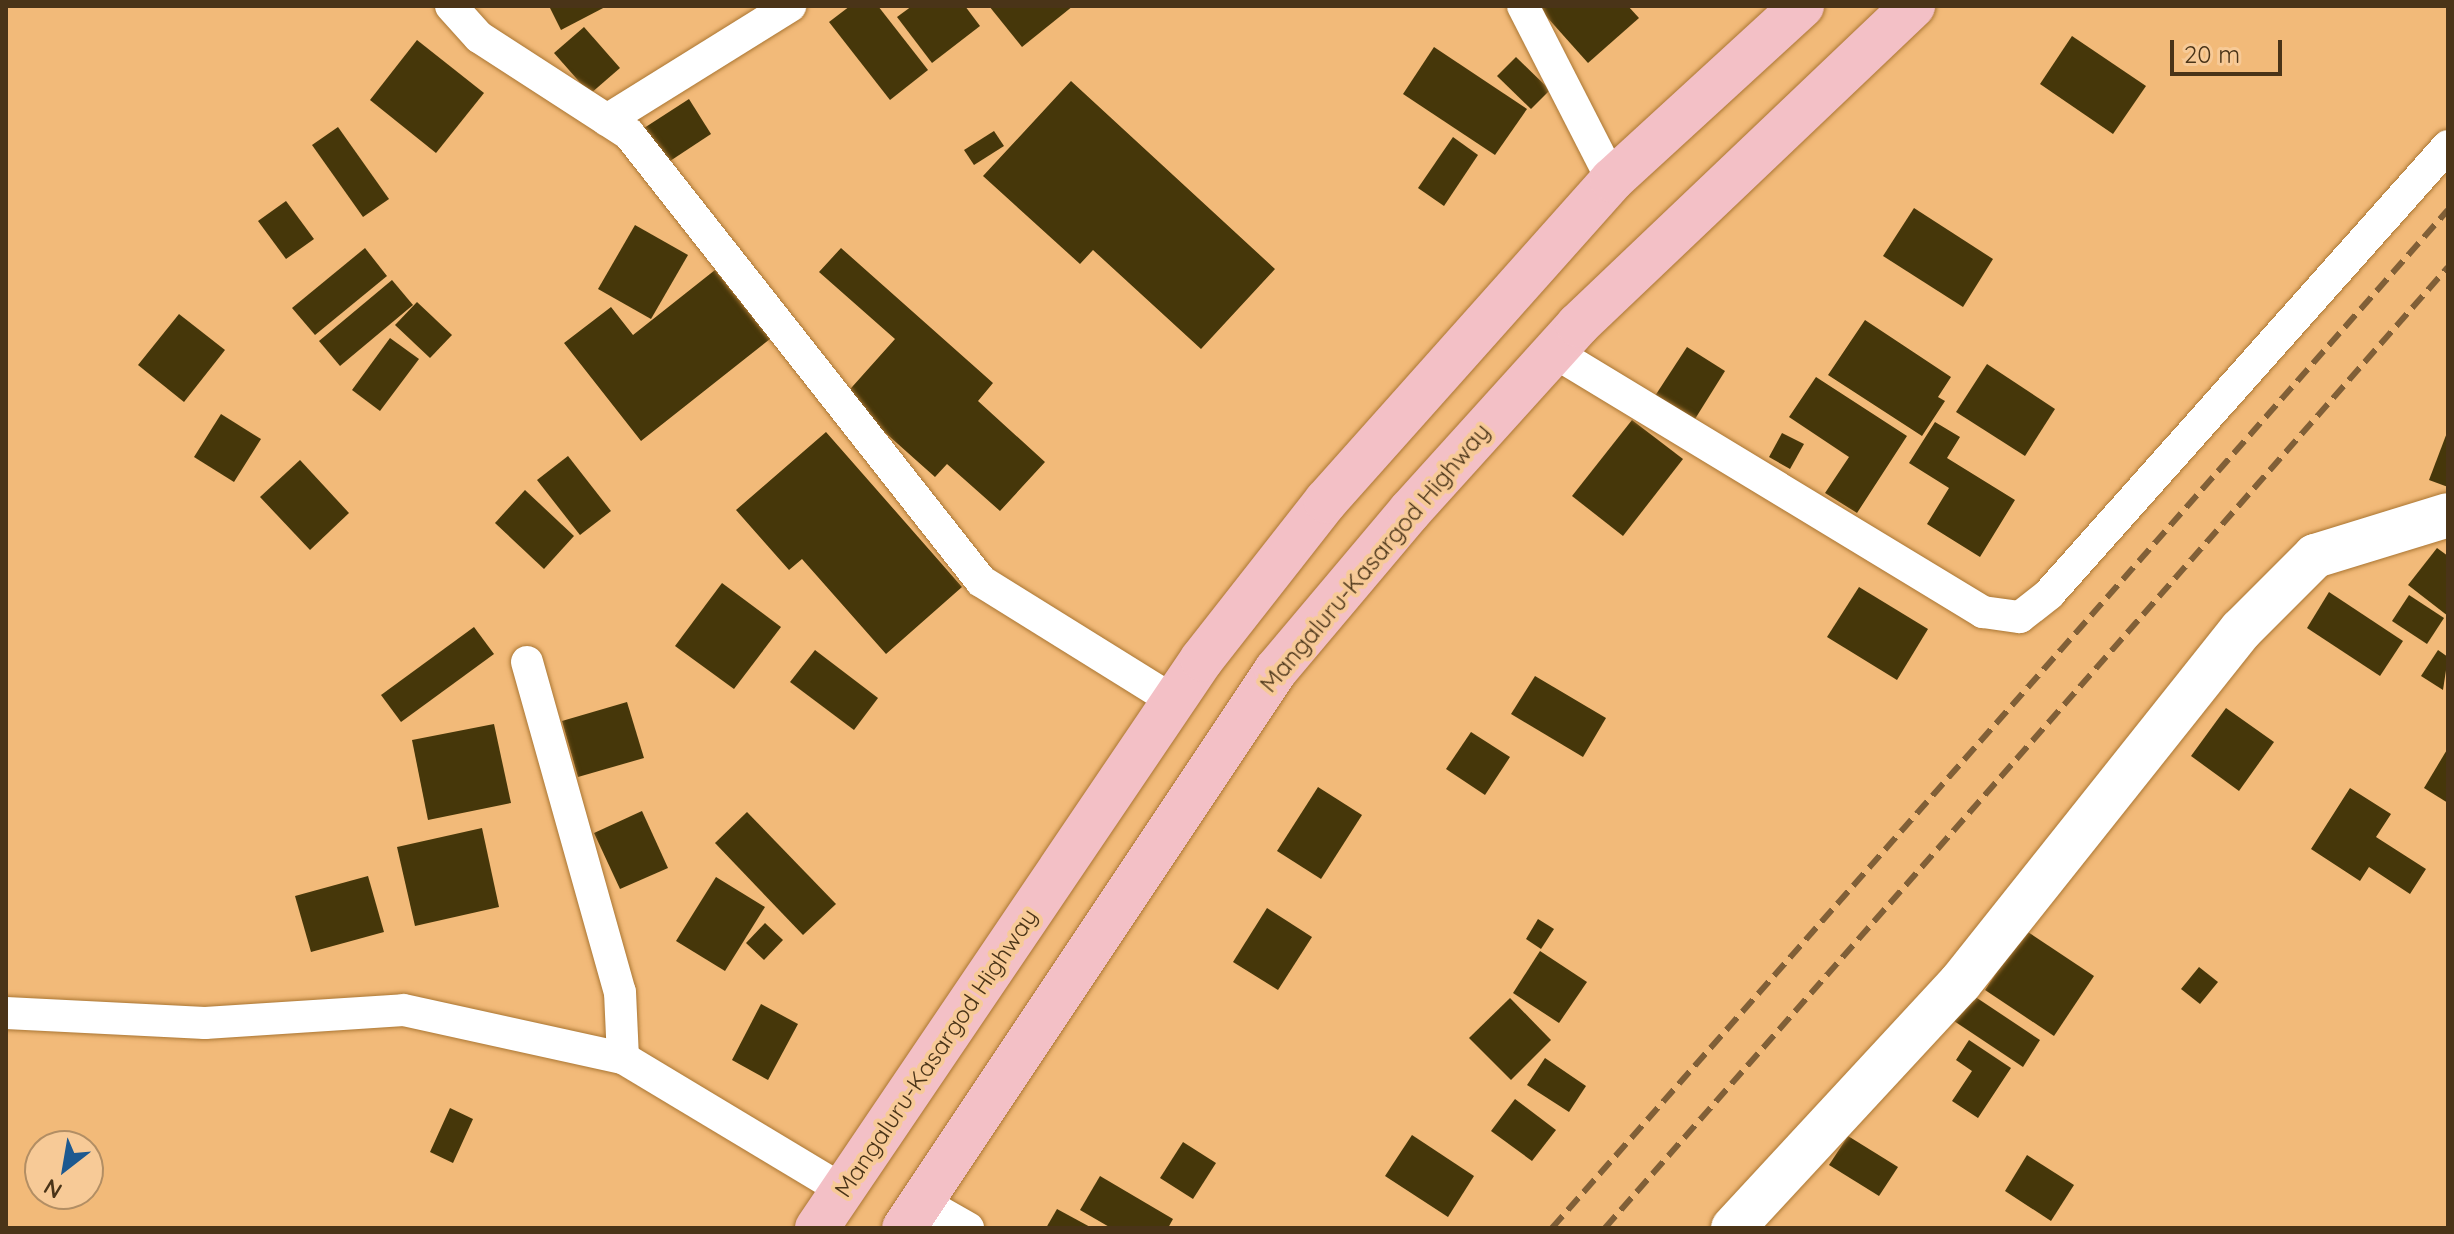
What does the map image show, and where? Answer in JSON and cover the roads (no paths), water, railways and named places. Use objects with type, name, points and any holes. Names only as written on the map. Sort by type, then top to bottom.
[{"type":"highway","name":"Mangaluru-Kasargod Highway","points":[[817,1228],[1174,701],[1326,501],[1612,180],[1802,6]]},
{"type":"highway","name":"Mangaluru-Kasargod Highway","points":[[913,1215],[1276,670],[1554,352],[1708,199],[1913,6]]},
{"type":"street","points":[[451,6],[479,37],[629,134],[981,581],[1174,701]]},
{"type":"street","points":[[607,120],[790,6]]},
{"type":"street","points":[[1523,6],[1612,180]]},
{"type":"street","points":[[1554,352],[1983,612],[2020,617],[2049,594],[2448,146]]},
{"type":"street","points":[[1733,1228],[1960,983],[2241,630],[2315,556],[2448,515]]},
{"type":"street","points":[[527,662],[620,992],[623,1058]]},
{"type":"street","points":[[6,1013],[205,1023],[404,1010],[623,1058],[843,1190]]},
{"type":"street","points":[[913,1215],[968,1228]]},
{"type":"railway","points":[[1552,1228],[2448,210]]},
{"type":"railway","points":[[1605,1228],[2448,267]]}]
